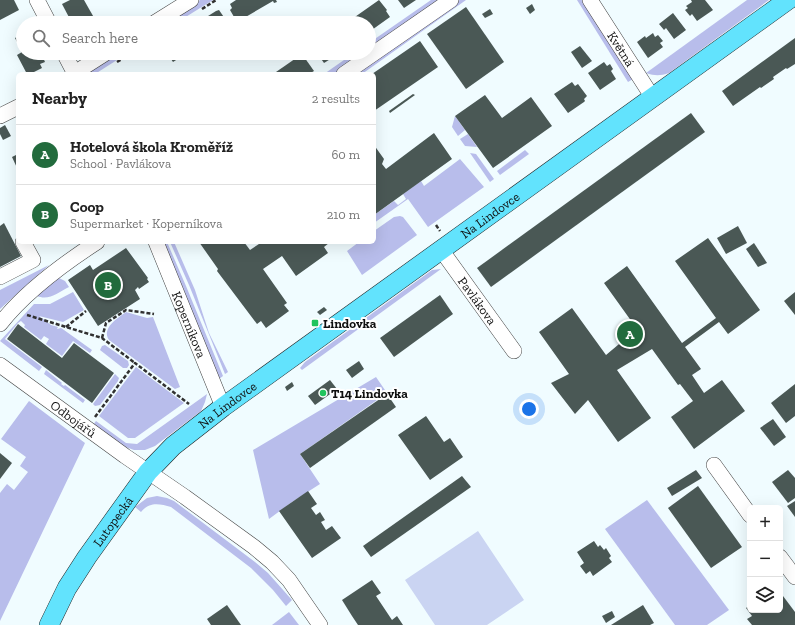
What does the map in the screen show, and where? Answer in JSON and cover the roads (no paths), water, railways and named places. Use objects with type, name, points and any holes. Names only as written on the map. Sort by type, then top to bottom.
[{"type":"main road","name":"Na Lindovce","points":[[193,430],[788,0]]},
{"type":"main road","name":"Lutopecká","points":[[49,625],[67,588],[87,556],[148,472],[173,446],[193,430]]},
{"type":"street","points":[[37,0],[45,16]]},
{"type":"street","points":[[165,16],[191,0]]},
{"type":"street","points":[[376,52],[451,0]]},
{"type":"street","name":"Květná","points":[[590,0],[653,98]]},
{"type":"street","points":[[67,60],[73,72]]},
{"type":"street","points":[[77,72],[95,60]]},
{"type":"street","points":[[347,72],[364,60]]},
{"type":"street","points":[[0,116],[16,108]]},
{"type":"street","points":[[0,277],[33,260],[25,244]]},
{"type":"street","points":[[7,317],[46,280],[94,244]]},
{"type":"street","name":"Koperníkova","points":[[157,244],[223,407]]},
{"type":"street","name":"Pavlákova","points":[[442,250],[514,351]]},
{"type":"street","name":"Odbojářů","points":[[0,365],[254,547],[272,562],[288,580],[320,625]]},
{"type":"street","points":[[714,465],[747,511]]},
{"type":"street","points":[[783,561],[795,577]]},
{"type":"place","name":"Coop","points":[[108,285]]},
{"type":"place","name":"Lindovka","points":[[315,323]]},
{"type":"place","name":"Hotelová škola Kroměříž","points":[[630,334]]},
{"type":"place","name":"T14 Lindovka","points":[[323,393]]}]
